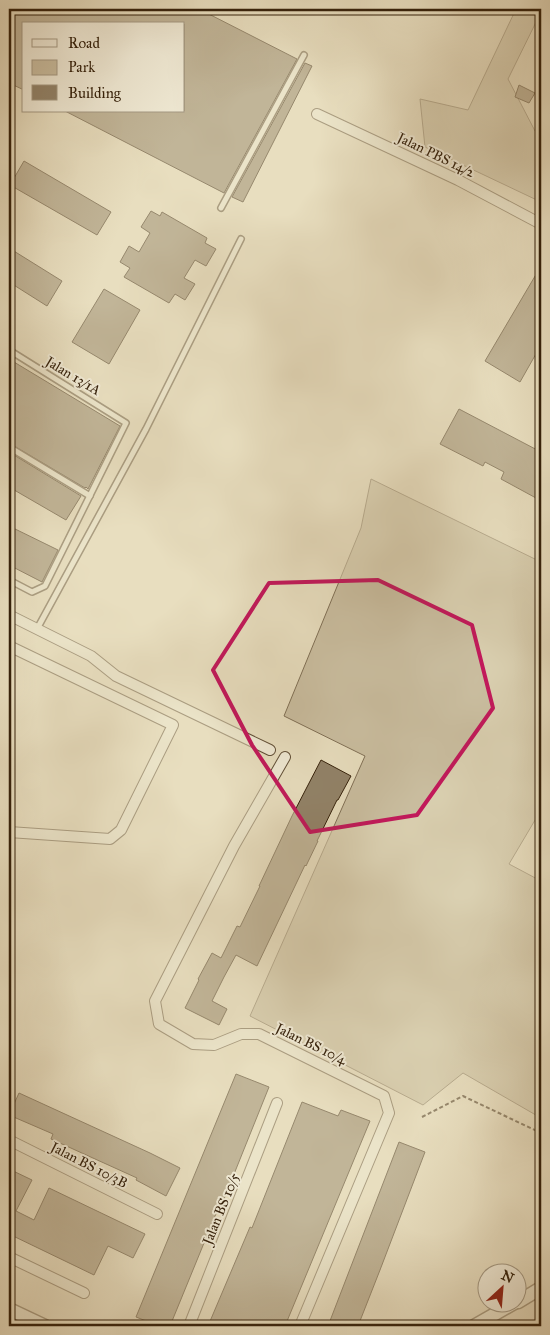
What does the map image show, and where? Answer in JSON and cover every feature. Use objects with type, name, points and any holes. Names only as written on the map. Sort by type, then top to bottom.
[{"type":"street","name":"Jalan PBS 14/2","points":[[317,114],[458,180],[541,224]]},
{"type":"street","points":[[9,615],[90,656],[116,676],[270,750]]},
{"type":"street","points":[[9,646],[174,725],[121,830],[110,838],[9,832]]},
{"type":"street","name":"Jalan BS 10/4","points":[[285,757],[234,846],[155,1001],[159,1024],[193,1044],[214,1045],[241,1034],[260,1034],[384,1096],[389,1113],[300,1326]]},
{"type":"street","name":"Jalan BS 10/5","points":[[189,1326],[277,1103]]},
{"type":"street","name":"Jalan BS 10/3B","points":[[9,1140],[157,1214]]},
{"type":"street","points":[[9,1258],[84,1293]]},
{"type":"street","points":[[528,1296],[541,1288]]},
{"type":"street","points":[[9,1309],[45,1326]]},
{"type":"street","points":[[474,1326],[499,1312]]},
{"type":"lane","points":[[221,208],[304,55]]},
{"type":"lane","points":[[37,629],[146,430],[241,240]]},
{"type":"lane","name":"Jalan 13/1A","points":[[9,350],[126,422],[90,496]]},
{"type":"lane","points":[[9,447],[90,496],[45,586],[32,592],[9,580]]},
{"type":"path","points":[[422,1117],[463,1096],[541,1133]]},
{"type":"highlighted area","points":[[378,580],[472,625],[493,708],[417,815],[310,832],[252,745],[213,670],[269,583]]},
{"type":"green space","points":[[516,9],[541,9],[508,79],[535,131],[541,135],[541,202],[425,147],[420,99],[468,110]]},
{"type":"green space","points":[[371,479],[541,562],[541,810],[509,864],[541,881],[541,1118],[463,1073],[423,1105],[250,1016],[365,756],[284,716],[361,528]]},
{"type":"building","points":[[9,9],[199,9],[297,59],[224,193],[67,112],[185,112],[185,22],[22,22],[22,89],[9,83]]},
{"type":"building","points":[[305,63],[312,66],[243,202],[232,197]]},
{"type":"building","points":[[519,85],[535,93],[529,103],[515,97]]},
{"type":"building","points":[[24,161],[111,212],[97,235],[10,185]]},
{"type":"building","points":[[151,211],[160,216],[162,212],[207,238],[205,243],[216,249],[206,266],[195,260],[184,278],[195,284],[185,300],[175,294],[169,303],[124,277],[130,268],[120,262],[129,246],[139,252],[150,233],[141,227]]},
{"type":"building","points":[[9,248],[62,281],[47,306],[9,282]]},
{"type":"building","points":[[541,266],[541,345],[520,382],[485,361]]},
{"type":"building","points":[[104,289],[140,310],[109,364],[72,342]]},
{"type":"building","points":[[9,359],[120,426],[88,489],[9,443]]},
{"type":"building","points":[[459,409],[541,452],[541,488],[536,498],[501,479],[504,472],[485,462],[483,466],[440,444]]},
{"type":"building","points":[[9,452],[81,496],[66,520],[9,487]]},
{"type":"building","points":[[9,526],[58,550],[42,582],[9,565]]},
{"type":"building","points":[[321,760],[351,776],[337,800],[257,966],[236,955],[224,977],[212,1001],[227,1009],[219,1025],[185,1008],[212,953],[221,958],[237,926],[240,927],[292,816]]},
{"type":"building","points":[[236,1074],[269,1087],[170,1326],[159,1326],[136,1317]]},
{"type":"building","points":[[19,1093],[180,1168],[166,1196],[136,1180],[137,1178],[51,1139],[53,1134],[9,1115]]},
{"type":"building","points":[[302,1102],[338,1116],[341,1110],[370,1121],[285,1326],[208,1326],[250,1227],[252,1228]]},
{"type":"building","points":[[399,1142],[425,1152],[380,1270],[358,1326],[328,1326]]},
{"type":"building","points":[[9,1169],[32,1180],[16,1211],[34,1220],[49,1188],[145,1234],[133,1258],[108,1246],[94,1275],[9,1234]]}]
